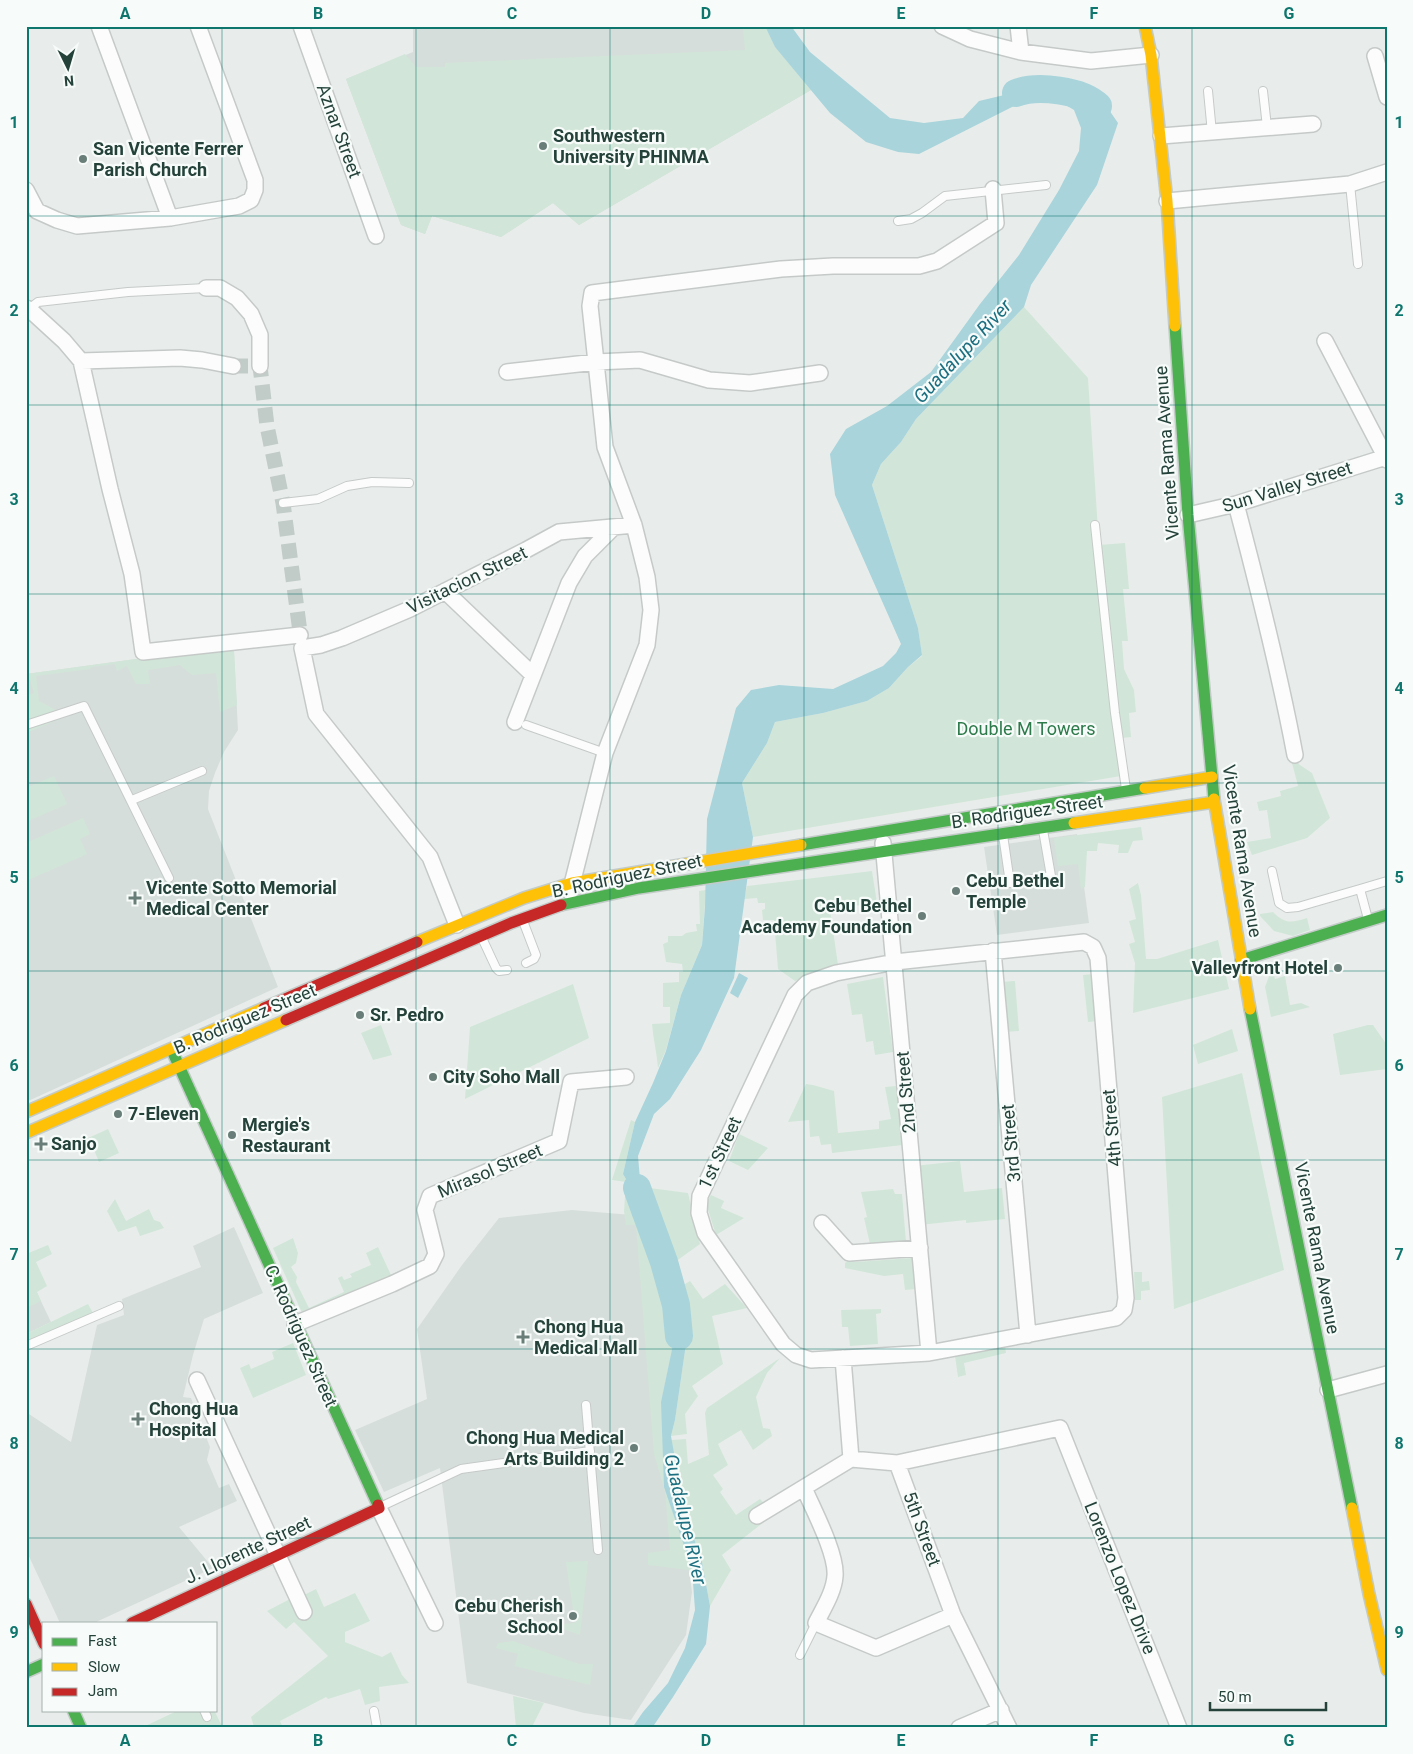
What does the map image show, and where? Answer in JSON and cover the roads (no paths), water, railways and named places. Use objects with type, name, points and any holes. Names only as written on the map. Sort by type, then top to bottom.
[{"type":"main road","name":"Vicente Rama Avenue","points":[[1145,26],[1151,55],[1167,201],[1188,515],[1214,802],[1259,1055],[1369,1594],[1387,1670]]},
{"type":"main road","name":"B. Rodriguez Street","points":[[26,1112],[457,925],[524,898],[572,883],[1212,777]]},
{"type":"main road","name":"B. Rodriguez Street","points":[[26,1133],[522,919],[568,903],[691,879],[1214,802]]},
{"type":"main road","points":[[1241,960],[1387,915]]},
{"type":"main road","name":"C. Rodriguez Street","points":[[171,1048],[378,1508]]},
{"type":"main road","name":"J. Llorente Street","points":[[135,1622],[159,1614],[277,1555],[378,1508]]},
{"type":"main road","points":[[26,1604],[42,1640]]},
{"type":"main road","points":[[26,1672],[42,1665]]},
{"type":"main road","points":[[75,1712],[81,1728]]},
{"type":"street","points":[[99,26],[170,218]]},
{"type":"street","points":[[26,190],[36,211],[56,220],[77,226],[170,218],[238,206],[251,200],[255,180],[198,26]]},
{"type":"street","name":"Aznar Street","points":[[301,26],[376,236]]},
{"type":"street","points":[[942,26],[970,39],[1021,52],[1092,61],[1151,55]]},
{"type":"street","points":[[1018,26],[1021,52]]},
{"type":"street","points":[[1375,56],[1387,97]]},
{"type":"street","points":[[1161,136],[1313,124]]},
{"type":"street","points":[[1167,201],[1350,184],[1387,172]]},
{"type":"street","points":[[568,903],[605,753],[647,644],[651,610],[647,577],[634,526],[605,447],[590,306],[592,293],[781,269],[833,266],[919,266],[937,261],[996,223],[993,189]]},
{"type":"street","points":[[206,288],[220,288],[232,294],[251,314],[260,335],[260,366]]},
{"type":"street","points":[[28,308],[64,341],[81,361],[180,358],[234,366]]},
{"type":"street","points":[[1325,341],[1386,458]]},
{"type":"street","points":[[507,372],[596,362],[640,360],[709,380],[750,383],[820,373]]},
{"type":"street","name":"Visitacion Street","points":[[81,361],[110,489],[132,574],[143,652],[301,642],[321,645],[342,638],[410,608],[559,532],[634,526]]},
{"type":"street","name":"Sun Valley Street","points":[[1188,515],[1236,504],[1386,458]]},
{"type":"street","points":[[1236,504],[1259,588],[1286,706],[1295,755]]},
{"type":"street","points":[[520,724],[533,675],[569,583],[585,556],[613,528]]},
{"type":"street","points":[[445,591],[533,675]]},
{"type":"street","points":[[301,642],[316,714],[340,747],[430,857],[457,925]]},
{"type":"street","name":"2nd Street","points":[[882,831],[930,1353]]},
{"type":"street","name":"4th Street","points":[[894,962],[1084,942],[1093,947],[1098,958],[1126,1298],[1124,1310],[1116,1318],[930,1353]]},
{"type":"street","name":"3rd Street","points":[[993,952],[1028,1335]]},
{"type":"street","name":"1st Street","points":[[894,962],[836,973],[807,984],[794,995],[700,1196],[699,1213],[705,1234],[783,1344],[796,1355],[811,1360],[930,1353]]},
{"type":"street","name":"Mirasol Street","points":[[295,1324],[392,1284],[430,1266],[436,1254],[425,1210],[430,1196],[559,1141],[571,1082],[626,1077]]},
{"type":"street","points":[[822,1223],[849,1253],[920,1248]]},
{"type":"street","points":[[843,1358],[851,1459]]},
{"type":"street","points":[[1328,1390],[1387,1374]]},
{"type":"street","points":[[197,1380],[304,1612]]},
{"type":"street","name":"Lorenzo Lopez Drive","points":[[897,1463],[1060,1428],[1179,1728]]},
{"type":"street","points":[[757,1516],[851,1459],[897,1463]]},
{"type":"street","name":"5th Street","points":[[897,1463],[953,1615],[1009,1728]]},
{"type":"street","points":[[804,1488],[831,1554],[835,1576],[816,1624],[876,1648],[953,1615]]},
{"type":"street","name":"C. Rodriguez Street","points":[[378,1508],[434,1623]]},
{"type":"street","points":[[959,1728],[1001,1710]]},
{"type":"lane","points":[[1208,91],[1212,132]]},
{"type":"lane","points":[[1263,91],[1267,127]]},
{"type":"lane","points":[[1350,184],[1358,264]]},
{"type":"lane","points":[[898,221],[911,219],[945,196],[993,189],[1046,185]]},
{"type":"lane","points":[[28,308],[38,302],[128,292],[206,288]]},
{"type":"lane","points":[[283,503],[318,499],[347,486],[372,482],[409,483]]},
{"type":"lane","points":[[1094,525],[1114,713],[1126,791]]},
{"type":"lane","points":[[26,725],[84,706],[169,878]]},
{"type":"lane","points":[[520,724],[605,753]]},
{"type":"lane","points":[[132,800],[202,771]]},
{"type":"lane","points":[[1003,834],[1010,883],[1051,876],[1043,828]]},
{"type":"lane","points":[[1272,871],[1279,903],[1287,908],[1298,907],[1387,881]]},
{"type":"lane","points":[[1360,890],[1368,921]]},
{"type":"lane","points":[[522,919],[536,955],[534,959],[526,963]]},
{"type":"lane","points":[[482,936],[496,968],[499,971],[507,970]]},
{"type":"lane","points":[[26,1346],[119,1306]]},
{"type":"lane","points":[[586,1405],[598,1550]]},
{"type":"lane","points":[[378,1508],[461,1469],[590,1451]]},
{"type":"lane","points":[[800,1655],[816,1624]]},
{"type":"lane","points":[[374,1711],[376,1728]]},
{"type":"water","points":[[765,26],[791,26],[810,52],[890,118],[924,123],[963,118],[979,101],[1030,89],[1090,93],[1105,104],[1118,123],[1097,185],[1031,285],[1024,307],[916,419],[901,442],[881,464],[872,485],[918,628],[922,655],[889,688],[867,701],[823,713],[775,722],[767,743],[742,783],[753,837],[734,978],[701,1050],[670,1099],[654,1114],[638,1156],[641,1191],[687,1337],[671,1436],[684,1509],[702,1562],[710,1606],[706,1644],[652,1728],[632,1728],[668,1683],[685,1648],[695,1610],[692,1569],[664,1487],[661,1402],[675,1335],[656,1252],[632,1215],[630,1186],[623,1174],[635,1122],[666,1051],[681,995],[702,945],[707,819],[736,708],[751,690],[779,685],[833,689],[883,666],[896,653],[901,644],[835,495],[830,454],[846,429],[887,406],[931,372],[980,304],[1019,255],[1059,190],[1079,151],[1081,128],[1074,110],[1057,100],[1026,100],[919,154],[898,152],[866,142],[830,113],[775,47]]},
{"type":"water","points":[[739,973],[748,978],[738,998],[730,993]]},
{"type":"waterway","name":"Guadalupe River","points":[[1016,93],[1035,89],[1059,90],[1081,96],[1098,106]]},
{"type":"waterway","name":"Guadalupe River","points":[[637,1188],[664,1262],[676,1305],[679,1336]]},
{"type":"tunnel","points":[[233,366],[260,366],[267,426],[283,503],[302,647]]},
{"type":"place","name":"Southwestern University PHINMA","points":[[543,146]]},
{"type":"place","name":"San Vicente Ferrer Parish Church","points":[[83,159]]},
{"type":"place","name":"Cebu Bethel Temple","points":[[956,891]]},
{"type":"place","name":"Vicente Sotto Memorial Medical Center","points":[[135,898]]},
{"type":"place","name":"Cebu Bethel Academy Foundation","points":[[922,916]]},
{"type":"place","name":"Valleyfront Hotel","points":[[1338,968]]},
{"type":"place","name":"Sr. Pedro","points":[[360,1015]]},
{"type":"place","name":"City Soho Mall","points":[[433,1077]]},
{"type":"place","name":"7-Eleven","points":[[118,1114]]},
{"type":"place","name":"Mergie's Restaurant","points":[[232,1135]]},
{"type":"place","name":"Sanjo","points":[[41,1144]]},
{"type":"place","name":"Chong Hua Medical Mall","points":[[523,1337]]},
{"type":"place","name":"Chong Hua Hospital","points":[[138,1419]]},
{"type":"place","name":"Chong Hua Medical Arts Building 2","points":[[634,1448]]},
{"type":"place","name":"Cebu Cherish School","points":[[573,1616]]},
{"type":"park label","name":"Double M Towers","points":[[1026,729]]}]
